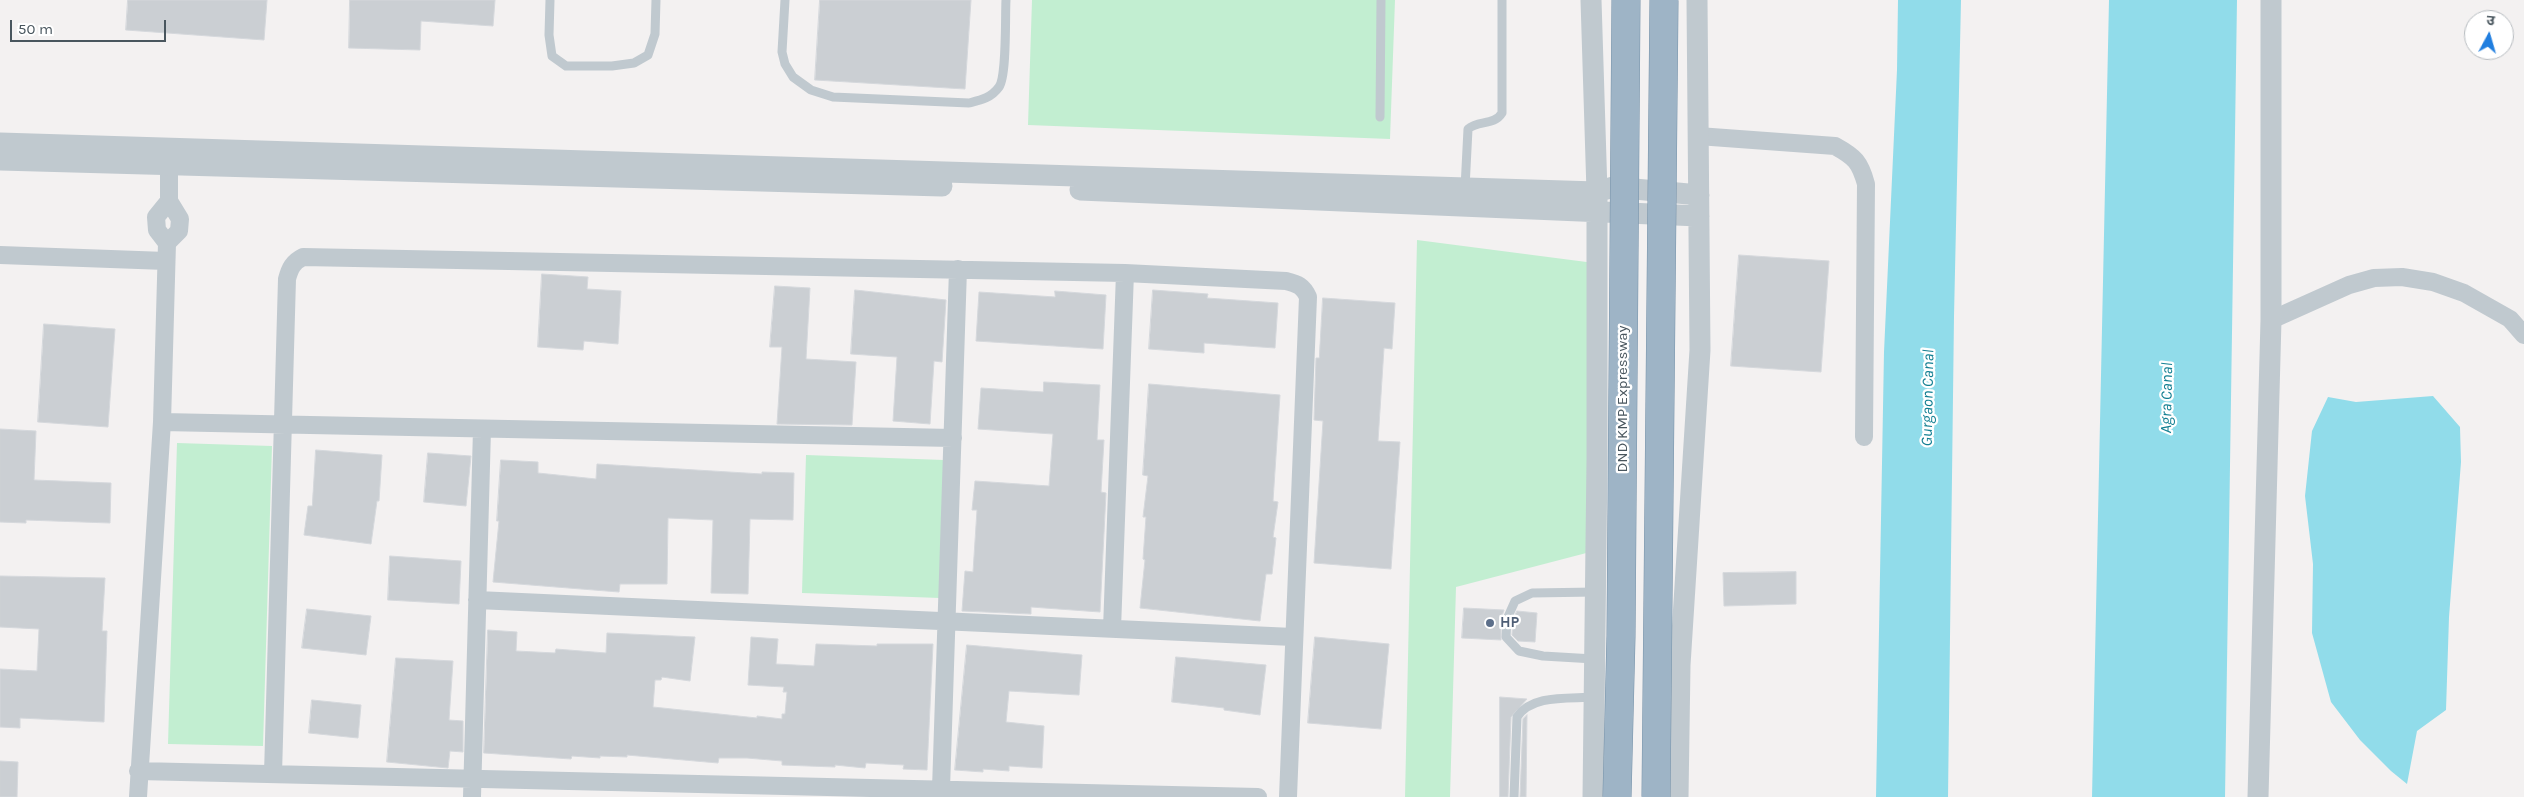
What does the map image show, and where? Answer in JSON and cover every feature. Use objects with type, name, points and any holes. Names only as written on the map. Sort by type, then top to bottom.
[{"type":"highway","name":"DND KMP Expressway","points":[[1617,797],[1621,636],[1626,0]]},
{"type":"highway","points":[[1656,797],[1664,0]]},
{"type":"street","points":[[1591,0],[1597,201],[1596,592],[1593,797]]},
{"type":"street","points":[[1678,797],[1680,665],[1700,350],[1698,0]]},
{"type":"street","points":[[2258,797],[2271,320],[2271,0]]},
{"type":"street","points":[[1698,136],[1835,146],[1851,154],[1861,167],[1866,184],[1864,437]]},
{"type":"street","points":[[0,143],[169,157],[1056,190],[1597,201]]},
{"type":"street","points":[[138,797],[138,771],[162,422],[166,243],[158,230],[156,217],[169,201],[169,157]]},
{"type":"street","points":[[0,160],[169,157],[1465,188],[1597,201],[1612,214],[1699,205]]},
{"type":"street","points":[[0,255],[166,261]]},
{"type":"street","points":[[273,774],[285,426],[287,279],[289,270],[295,262],[303,257],[958,269],[1125,273],[1286,281],[1297,283],[1304,289],[1308,297],[1288,797]]},
{"type":"street","points":[[941,789],[958,269]]},
{"type":"street","points":[[1112,629],[1125,273]]},
{"type":"street","points":[[2271,320],[2349,285],[2374,278],[2402,277],[2433,282],[2464,293],[2510,319],[2524,335]]},
{"type":"street","points":[[162,422],[285,426],[953,438]]},
{"type":"street","points":[[472,797],[482,429]]},
{"type":"street","points":[[477,600],[1293,637]]},
{"type":"street","points":[[138,771],[473,778],[678,790],[879,793],[941,789],[1092,795],[1258,797]]},
{"type":"lane","points":[[550,0],[549,35],[552,56],[566,66],[612,66],[634,63],[648,56],[655,34],[656,0]]},
{"type":"lane","points":[[785,0],[782,52],[785,64],[793,77],[811,90],[833,98],[969,103],[987,98],[1001,86],[1004,67],[1006,0]]},
{"type":"lane","points":[[1380,117],[1382,0]]},
{"type":"lane","points":[[1465,188],[1468,129],[1494,121],[1502,113],[1502,0]]},
{"type":"lane","points":[[1595,659],[1543,656],[1518,651],[1506,637],[1507,619],[1515,601],[1532,593],[1596,592]]},
{"type":"lane","points":[[1514,797],[1517,717],[1522,710],[1533,702],[1594,697]]},
{"type":"green space","points":[[1032,0],[1395,0],[1390,139],[1028,125]]},
{"type":"green space","points":[[1417,240],[1602,264],[1594,551],[1456,587],[1450,797],[1405,797]]},
{"type":"green space","points":[[177,443],[272,446],[263,746],[168,744]]},
{"type":"green space","points":[[806,455],[944,460],[940,598],[802,593]]},
{"type":"water","name":"Gurgaon Canal","points":[[1898,0],[1961,0],[1954,316],[1948,797],[1876,797],[1884,352],[1897,70]]},
{"type":"water","name":"Agra Canal","points":[[2109,0],[2237,0],[2225,797],[2092,797]]},
{"type":"water","points":[[2433,396],[2460,427],[2461,462],[2449,617],[2446,710],[2417,731],[2407,784],[2360,740],[2331,702],[2312,633],[2313,564],[2305,496],[2312,431],[2328,397],[2356,402]]},
{"type":"building","points":[[128,0],[267,0],[264,40],[126,30]]},
{"type":"building","points":[[350,0],[495,0],[493,26],[421,21],[420,50],[349,48]]},
{"type":"building","points":[[820,0],[971,0],[965,89],[815,80]]},
{"type":"building","points":[[1739,255],[1829,261],[1821,372],[1731,366]]},
{"type":"building","points":[[542,274],[588,277],[587,289],[621,291],[618,344],[584,341],[583,350],[538,347]]},
{"type":"building","points":[[775,286],[810,288],[806,359],[856,362],[852,425],[777,424],[782,347],[770,347]]},
{"type":"building","points":[[855,290],[946,300],[942,362],[934,361],[930,424],[893,421],[897,357],[851,354]]},
{"type":"building","points":[[1153,290],[1208,294],[1207,298],[1278,303],[1275,348],[1204,343],[1204,353],[1149,349]]},
{"type":"building","points":[[1055,291],[1106,295],[1103,349],[976,341],[979,292],[1055,297]]},
{"type":"building","points":[[1323,298],[1395,303],[1392,349],[1384,348],[1378,441],[1400,442],[1391,569],[1314,563],[1323,421],[1314,420],[1316,358],[1319,358]]},
{"type":"building","points":[[44,324],[115,329],[108,427],[38,422]]},
{"type":"building","points":[[1044,382],[1100,385],[1097,440],[1104,440],[1101,492],[1106,493],[1100,612],[1031,607],[1031,614],[962,611],[965,571],[973,572],[977,510],[972,510],[975,481],[1049,486],[1053,434],[978,429],[981,388],[1043,392]]},
{"type":"building","points":[[1149,384],[1280,395],[1273,501],[1278,502],[1273,537],[1276,538],[1272,574],[1266,574],[1260,621],[1140,608],[1145,560],[1143,559],[1146,517],[1143,517],[1148,476],[1143,475]]},
{"type":"building","points":[[0,429],[36,431],[34,480],[111,483],[110,523],[26,520],[26,523],[0,522]]},
{"type":"building","points":[[316,450],[382,455],[379,501],[377,501],[371,544],[304,535],[308,506],[312,506]]},
{"type":"building","points":[[428,453],[471,456],[466,506],[424,502]]},
{"type":"building","points":[[501,460],[538,462],[538,473],[596,479],[597,464],[762,474],[762,472],[794,473],[793,520],[750,519],[748,594],[711,593],[713,520],[668,518],[667,584],[620,584],[619,592],[493,582],[499,521],[497,521]]},
{"type":"building","points":[[390,556],[461,561],[459,604],[388,600]]},
{"type":"building","points":[[1796,572],[1796,604],[1724,606],[1723,573]]},
{"type":"building","points":[[0,576],[105,578],[102,631],[107,631],[104,722],[20,718],[20,728],[0,727],[0,669],[37,671],[39,629],[0,627]]},
{"type":"building","points":[[1464,608],[1504,610],[1501,619],[1501,640],[1462,638]]},
{"type":"building","points":[[307,609],[371,616],[366,655],[302,648]]},
{"type":"building","points":[[1517,611],[1537,613],[1535,642],[1518,641],[1512,635],[1513,620]]},
{"type":"building","points":[[488,630],[517,632],[516,651],[555,653],[556,649],[606,653],[607,633],[695,637],[690,681],[662,677],[661,680],[655,680],[653,707],[782,719],[782,714],[785,714],[787,692],[783,692],[784,687],[748,685],[751,637],[778,639],[776,664],[814,666],[816,644],[877,646],[877,644],[933,644],[927,770],[903,769],[904,765],[866,763],[865,768],[835,765],[835,767],[782,765],[782,761],[747,758],[719,758],[718,763],[627,755],[627,757],[600,756],[600,758],[572,756],[571,759],[484,753]]},
{"type":"building","points":[[1315,637],[1389,644],[1381,729],[1308,723]]},
{"type":"building","points":[[967,645],[1082,655],[1079,695],[1009,691],[1006,722],[1044,726],[1042,768],[1009,766],[1009,771],[983,769],[983,772],[955,770]]},
{"type":"building","points":[[1176,657],[1266,665],[1260,715],[1224,710],[1224,708],[1172,702]]},
{"type":"building","points":[[396,658],[453,661],[449,720],[463,721],[463,752],[450,751],[448,768],[387,762]]},
{"type":"building","points":[[1500,697],[1527,699],[1511,717],[1508,797],[1500,797]]},
{"type":"building","points":[[312,700],[361,705],[358,738],[309,733]]},
{"type":"building","points":[[1527,715],[1526,797],[1520,797],[1523,719]]},
{"type":"building","points":[[0,761],[18,762],[17,797],[0,797]]},
{"type":"place","name":"HP","points":[[1490,623]]}]
